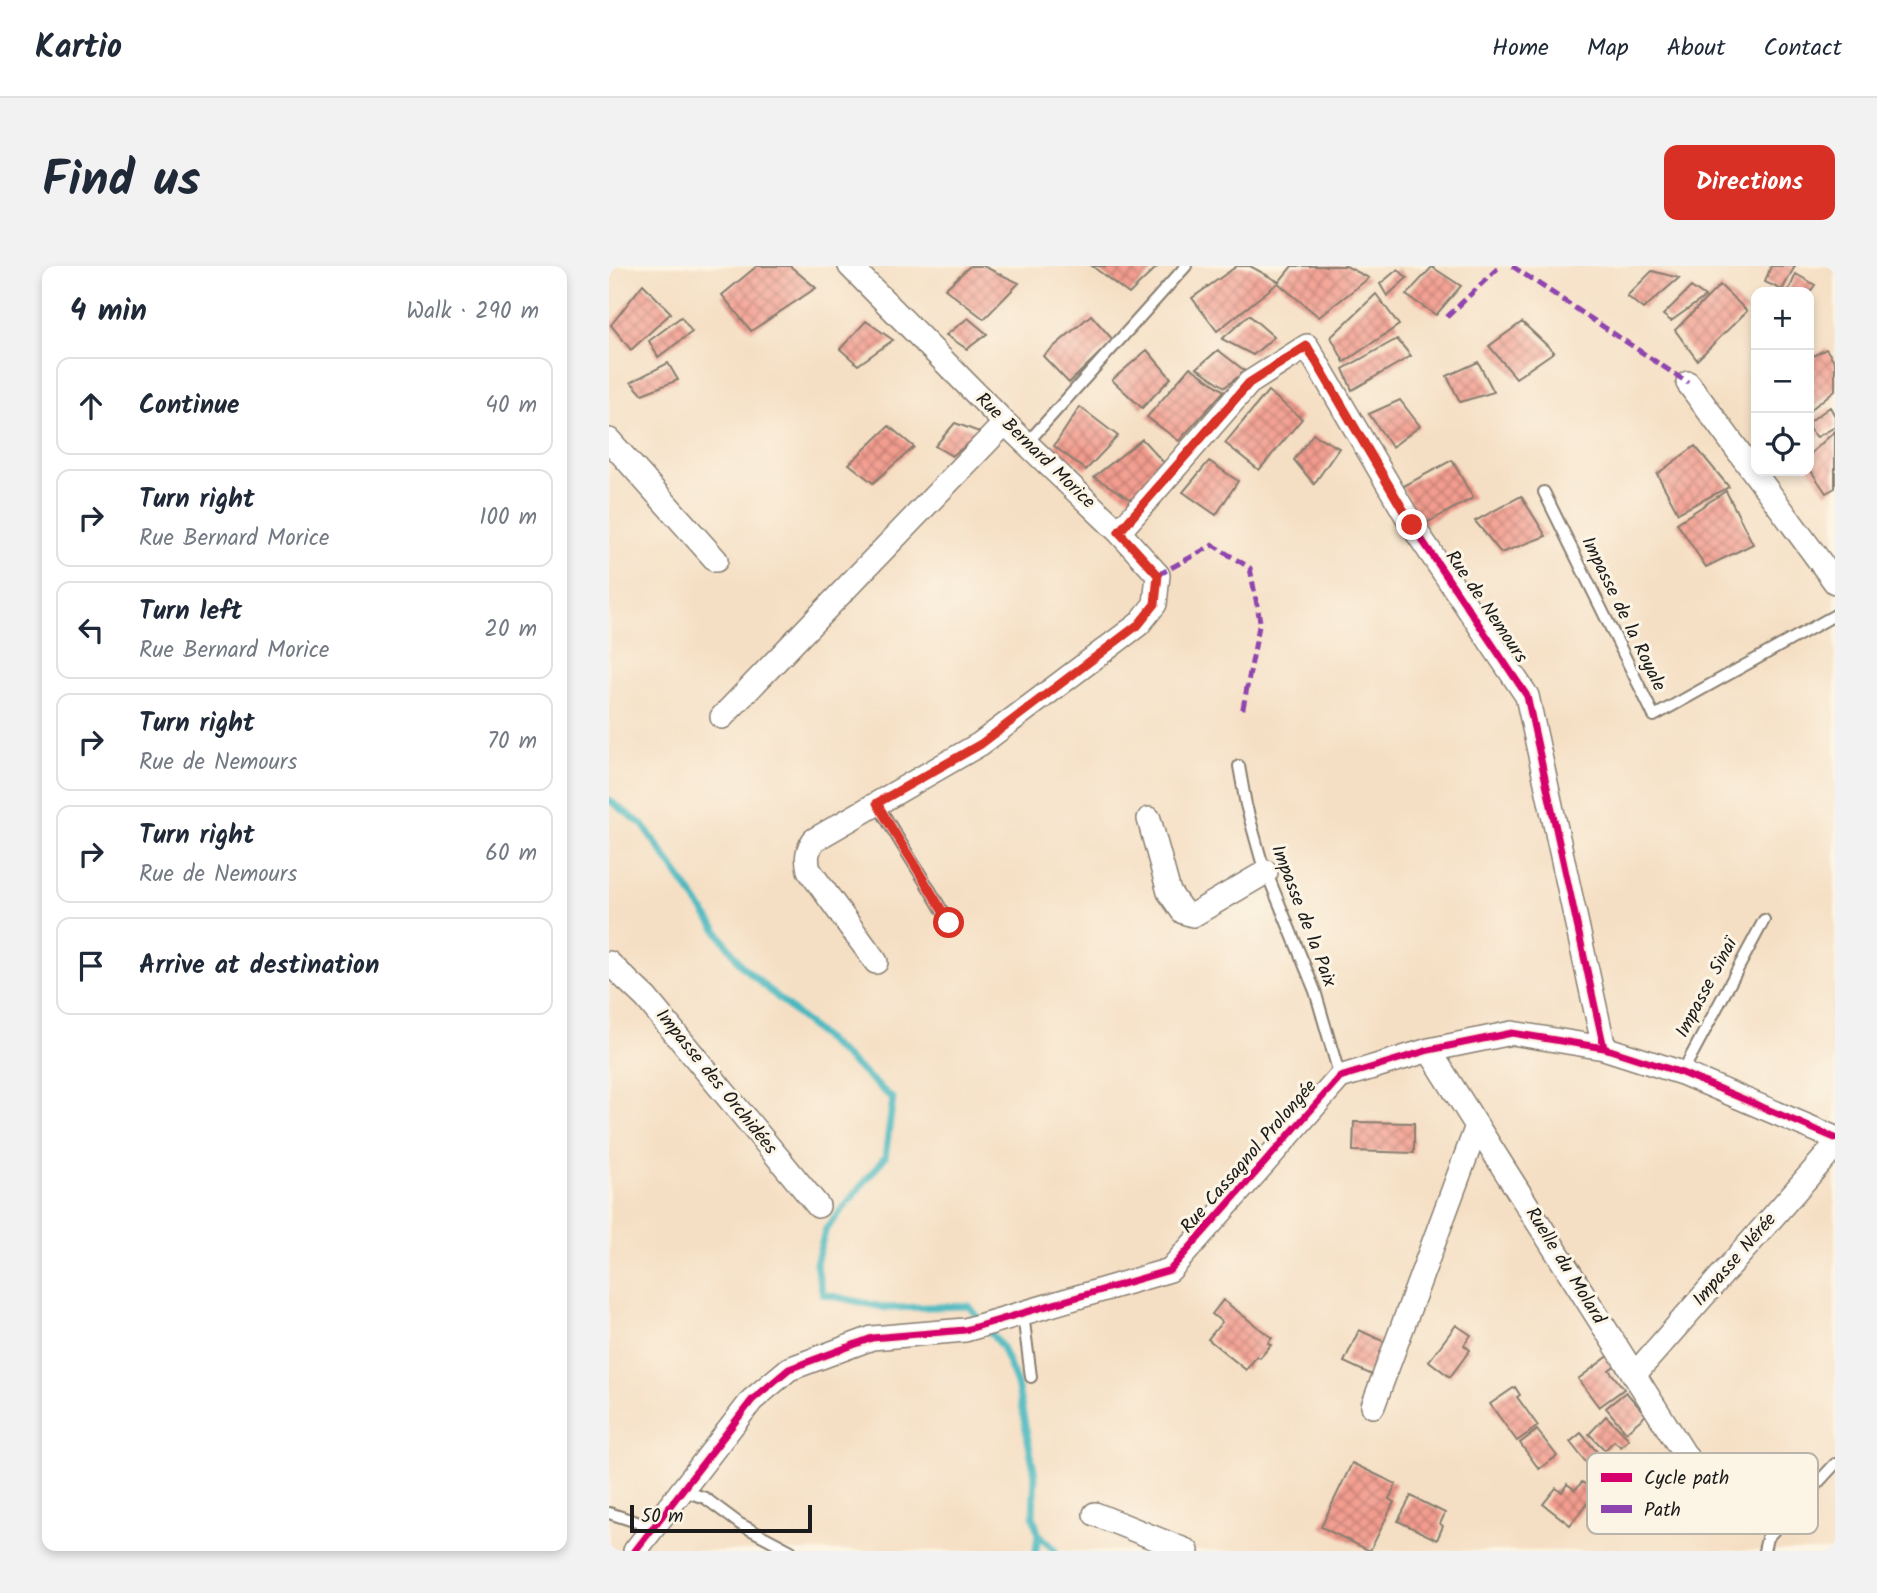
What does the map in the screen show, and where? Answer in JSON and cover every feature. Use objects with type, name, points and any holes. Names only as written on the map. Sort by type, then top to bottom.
[{"type":"street","name":"Rue Bernard Morice","points":[[850,266],[1005,423],[1119,532],[1158,575],[1155,604],[1139,624],[981,744],[814,840],[806,860],[809,870],[876,962]]},
{"type":"street","name":"Rue de Nemours","points":[[1119,532],[1249,383],[1307,346],[1412,525],[1527,696],[1604,1048]]},
{"type":"street","points":[[1688,383],[1835,582]]},
{"type":"street","points":[[722,717],[1005,423]]},
{"type":"street","points":[[609,440],[716,561]]},
{"type":"street","points":[[1149,819],[1170,892],[1183,912],[1193,915],[1266,872]]},
{"type":"street","name":"Impasse des Orchidées","points":[[609,964],[646,998],[818,1206]]},
{"type":"street","name":"Rue Cassagnol Prolongée","points":[[684,1491],[752,1400],[789,1368],[872,1338],[965,1330],[1170,1270],[1340,1077],[1429,1050],[1512,1032],[1604,1048],[1682,1073],[1835,1138]]},
{"type":"street","name":"Ruelle du Molard","points":[[1429,1050],[1684,1453]]},
{"type":"street","points":[[1373,1406],[1477,1126]]},
{"type":"street","name":"Impasse Nérée","points":[[1634,1375],[1835,1146]]},
{"type":"street","points":[[635,1551],[684,1491]]},
{"type":"street","points":[[1095,1514],[1187,1551]]},
{"type":"lane","points":[[1027,443],[1186,266]]},
{"type":"lane","name":"Impasse de la Royale","points":[[1544,492],[1654,716],[1835,615]]},
{"type":"lane","name":"Impasse de la Paix","points":[[1239,766],[1246,805],[1266,872],[1315,991],[1340,1077]]},
{"type":"lane","points":[[877,803],[926,880],[949,923]]},
{"type":"lane","name":"Impasse Sinaï","points":[[1682,1073],[1764,920]]},
{"type":"lane","points":[[1017,1316],[1031,1377]]},
{"type":"lane","points":[[1818,1482],[1835,1464]]},
{"type":"lane","points":[[684,1491],[705,1498],[740,1524],[791,1551]]},
{"type":"lane","points":[[609,1513],[652,1527]]},
{"type":"lane","points":[[1764,1551],[1771,1534]]},
{"type":"building","points":[[757,266],[790,266],[816,288],[751,331],[722,295]]},
{"type":"building","points":[[970,266],[983,266],[1019,283],[984,319],[945,289]]},
{"type":"building","points":[[1092,266],[1158,266],[1129,294]]},
{"type":"building","points":[[1237,266],[1250,266],[1279,282],[1292,266],[1346,266],[1369,278],[1319,317],[1278,283],[1217,331],[1192,298]]},
{"type":"building","points":[[1771,266],[1795,266],[1784,287],[1765,282]]},
{"type":"building","points":[[1432,267],[1461,286],[1436,315],[1406,295]]},
{"type":"building","points":[[1398,269],[1407,278],[1387,296],[1380,284]]},
{"type":"building","points":[[1652,271],[1679,278],[1643,309],[1627,296]]},
{"type":"building","points":[[1796,274],[1815,285],[1814,287],[1790,287]]},
{"type":"building","points":[[643,284],[671,313],[631,350],[611,325]]},
{"type":"building","points":[[1720,285],[1747,311],[1697,360],[1675,330]]},
{"type":"building","points":[[1691,287],[1705,297],[1671,321],[1663,315]]},
{"type":"building","points":[[1376,294],[1399,325],[1344,362],[1331,337]]},
{"type":"building","points":[[1091,315],[1113,340],[1069,383],[1043,356]]},
{"type":"building","points":[[1249,315],[1274,337],[1253,355],[1222,339]]},
{"type":"building","points":[[681,317],[692,332],[658,357],[649,341]]},
{"type":"building","points":[[968,318],[987,334],[967,349],[946,335]]},
{"type":"building","points":[[866,321],[893,340],[858,365],[840,349]]},
{"type":"building","points":[[1522,322],[1554,352],[1516,378],[1489,346]]},
{"type":"building","points":[[1397,339],[1411,356],[1352,390],[1343,369]]},
{"type":"building","points":[[1826,349],[1835,362],[1835,390],[1814,407],[1814,355]]},
{"type":"building","points":[[1147,350],[1171,378],[1142,408],[1112,380]]},
{"type":"building","points":[[1218,350],[1245,371],[1225,387],[1197,368]]},
{"type":"building","points":[[1478,362],[1494,392],[1460,402],[1447,376]]},
{"type":"building","points":[[668,363],[678,380],[642,394],[631,382]]},
{"type":"building","points":[[1190,367],[1224,391],[1179,441],[1147,417]]},
{"type":"building","points":[[1268,391],[1302,419],[1259,470],[1225,443]]},
{"type":"building","points":[[1400,400],[1420,426],[1392,447],[1369,414]]},
{"type":"building","points":[[1080,407],[1118,436],[1086,470],[1054,446]]},
{"type":"building","points":[[1830,407],[1835,416],[1835,427],[1817,437],[1814,434],[1814,418]]},
{"type":"building","points":[[955,423],[982,433],[952,456],[935,446]]},
{"type":"building","points":[[889,426],[914,447],[873,483],[849,464]]},
{"type":"building","points":[[1835,431],[1835,488],[1826,493],[1814,475],[1814,450]]},
{"type":"building","points":[[1313,434],[1339,448],[1314,484],[1294,460]]},
{"type":"building","points":[[1142,439],[1165,464],[1142,506],[1094,477]]},
{"type":"building","points":[[1695,446],[1729,487],[1678,513],[1657,474]]},
{"type":"building","points":[[1452,460],[1473,498],[1423,525],[1402,487]]},
{"type":"building","points":[[1209,461],[1238,481],[1216,515],[1183,492]]},
{"type":"building","points":[[1726,491],[1753,544],[1706,567],[1677,523]]},
{"type":"building","points":[[1521,496],[1546,536],[1501,553],[1475,521]]},
{"type":"building","points":[[1354,1122],[1414,1123],[1414,1153],[1353,1151]]},
{"type":"building","points":[[1223,1300],[1272,1338],[1268,1343],[1271,1345],[1260,1358],[1257,1356],[1246,1370],[1208,1339],[1222,1322],[1212,1314]]},
{"type":"building","points":[[1456,1325],[1471,1335],[1464,1345],[1470,1350],[1450,1377],[1429,1361]]},
{"type":"building","points":[[1359,1330],[1387,1343],[1372,1375],[1344,1362]]},
{"type":"building","points":[[1610,1355],[1617,1364],[1609,1370],[1624,1389],[1599,1407],[1578,1379]]},
{"type":"building","points":[[1515,1387],[1520,1395],[1517,1397],[1538,1426],[1517,1441],[1490,1404]]},
{"type":"building","points":[[1626,1392],[1646,1415],[1626,1432],[1606,1408]]},
{"type":"building","points":[[1606,1416],[1629,1439],[1621,1447],[1614,1441],[1605,1450],[1589,1434]]},
{"type":"building","points":[[1537,1430],[1557,1456],[1539,1469],[1520,1443]]},
{"type":"building","points":[[1581,1433],[1598,1453],[1587,1453],[1587,1464],[1570,1442]]},
{"type":"building","points":[[1352,1463],[1396,1484],[1389,1499],[1394,1502],[1370,1551],[1321,1527]]},
{"type":"building","points":[[1582,1482],[1587,1486],[1587,1503],[1570,1525],[1543,1504],[1556,1488],[1562,1492],[1567,1484],[1575,1490]]},
{"type":"building","points":[[1411,1496],[1445,1513],[1437,1540],[1398,1521]]},
{"type":"waterway","points":[[609,800],[643,825],[742,966],[893,1099],[885,1157],[826,1229],[816,1263],[823,1294],[887,1308],[969,1306],[1002,1347],[1017,1384],[1035,1475],[1033,1516],[1038,1533],[1036,1551]]},
{"type":"waterway","points":[[1038,1533],[1055,1551]]},
{"type":"marked path","points":[[1447,317],[1500,266]]},
{"type":"marked path","points":[[1512,266],[1688,383]]},
{"type":"marked path","points":[[1158,575],[1213,545],[1250,568],[1260,621],[1242,713]]},
{"type":"cycle path","points":[[1119,532],[1249,383],[1307,346],[1412,525],[1527,696],[1604,1048]]},
{"type":"cycle path","points":[[635,1551],[752,1400],[789,1369],[872,1338],[965,1330],[1170,1270],[1340,1077],[1429,1050],[1512,1033],[1604,1048],[1682,1073],[1835,1138]]},
{"type":"route","points":[[949,923],[926,880],[877,803],[981,744],[1139,624],[1155,604],[1158,575],[1119,532],[1249,383],[1307,346],[1412,525]]}]
